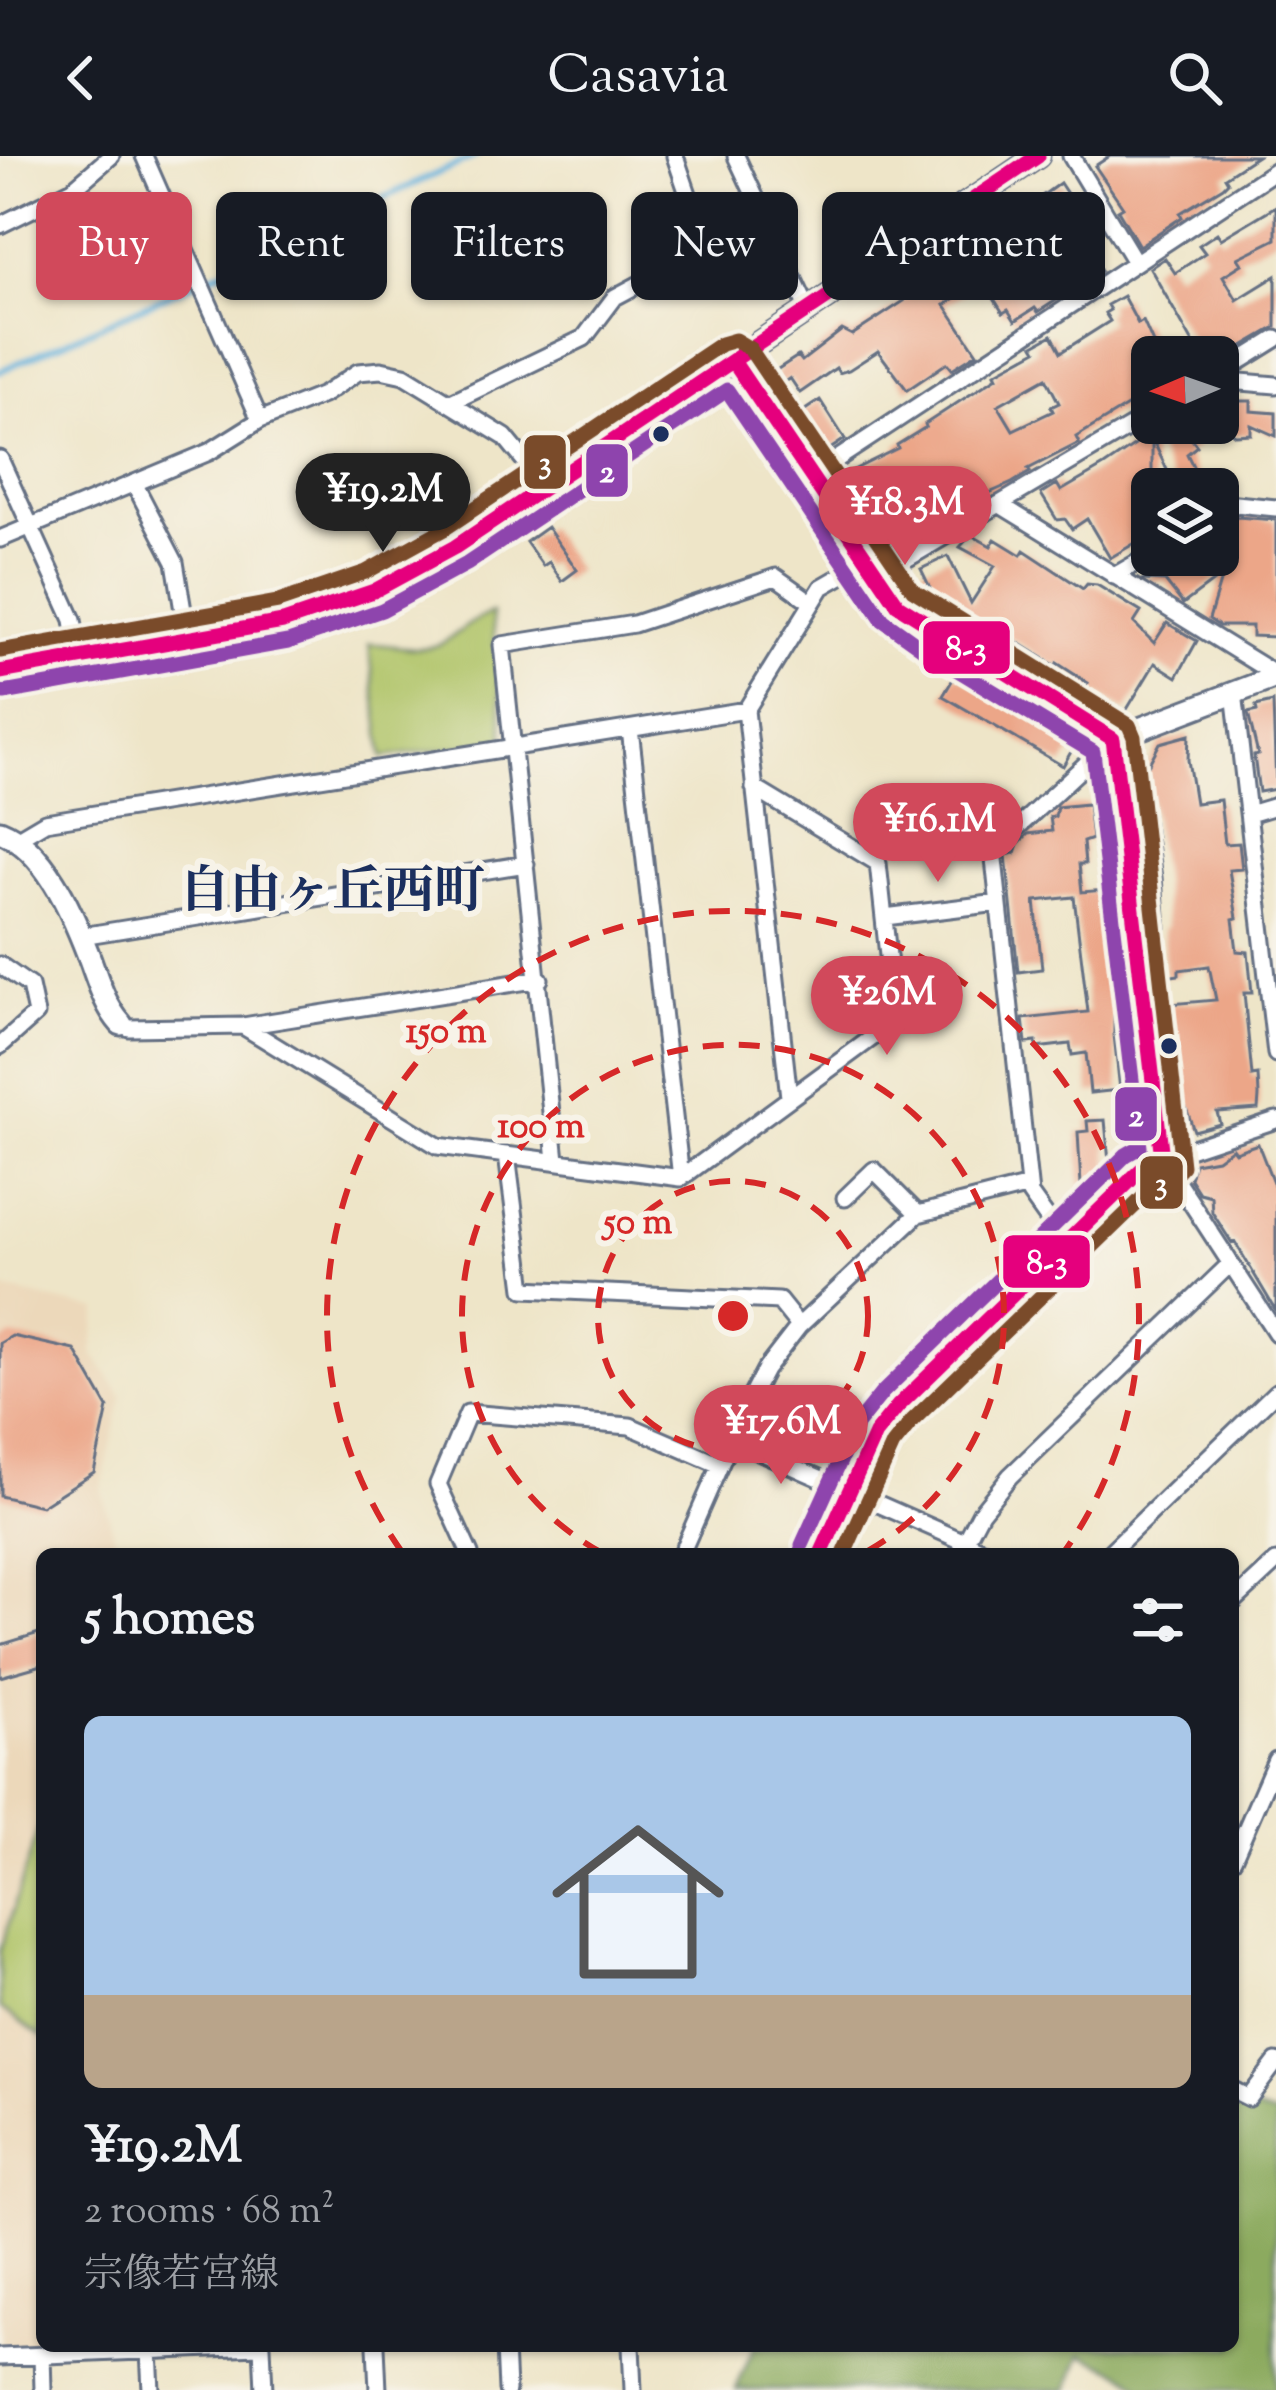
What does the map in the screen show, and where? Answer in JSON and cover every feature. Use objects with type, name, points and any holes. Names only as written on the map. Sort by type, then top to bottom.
[{"type":"street","points":[[0,225],[73,189],[111,156]]},
{"type":"street","points":[[144,156],[260,420]]},
{"type":"street","points":[[675,156],[687,192]]},
{"type":"street","points":[[736,156],[753,192]]},
{"type":"street","points":[[0,672],[284,622],[374,591],[454,547],[1038,156]]},
{"type":"street","points":[[1071,156],[1135,262]]},
{"type":"street","points":[[810,477],[1276,170]]},
{"type":"street","points":[[449,403],[584,338],[615,297],[631,288]]},
{"type":"street","points":[[798,288],[809,312]]},
{"type":"street","points":[[1239,364],[1276,339]]},
{"type":"street","points":[[734,361],[871,569],[914,619],[1113,739]]},
{"type":"street","points":[[0,539],[209,452],[260,420],[323,395],[358,372],[404,375],[505,437],[545,487]]},
{"type":"street","points":[[1239,381],[1276,385]]},
{"type":"street","points":[[788,1096],[746,710],[822,587],[871,569],[998,504],[1131,426]]},
{"type":"street","points":[[0,459],[73,620],[79,658]]},
{"type":"street","points":[[134,483],[175,562],[188,641]]},
{"type":"street","points":[[998,504],[1276,676]]},
{"type":"street","points":[[1239,504],[1276,508]]},
{"type":"street","points":[[1114,576],[1131,566]]},
{"type":"street","points":[[556,1160],[502,645],[634,623],[776,578],[811,602]]},
{"type":"street","points":[[1067,1246],[1030,1193],[993,850],[1113,739],[1276,676]]},
{"type":"street","points":[[1234,692],[1273,996],[1276,1054]]},
{"type":"street","points":[[9,834],[45,822],[746,710]]},
{"type":"street","points":[[630,729],[681,1178]]},
{"type":"street","points":[[1113,739],[1162,1158],[1276,1333]]},
{"type":"street","points":[[243,1026],[439,1147],[681,1178],[895,1021],[878,863],[754,788]]},
{"type":"street","points":[[1250,814],[1276,806]]},
{"type":"street","points":[[9,834],[37,856],[121,1024],[243,1026],[540,979]]},
{"type":"street","points":[[81,936],[526,864]]},
{"type":"street","points":[[885,917],[998,903]]},
{"type":"street","points":[[0,965],[30,986],[36,1014],[0,1046]]},
{"type":"street","points":[[824,1548],[875,1434],[898,1406],[1141,1170],[1162,1158],[1276,1120]]},
{"type":"street","points":[[507,1155],[524,1289],[779,1300],[799,1326]]},
{"type":"street","points":[[845,1198],[874,1170],[918,1214]]},
{"type":"street","points":[[684,1548],[765,1370],[799,1326],[918,1214],[1029,1186]]},
{"type":"street","points":[[731,1439],[850,1488],[962,1548],[981,1512],[1010,1476],[1229,1265]]},
{"type":"street","points":[[1114,1548],[1276,1392]]},
{"type":"street","points":[[467,1548],[438,1484],[468,1412],[630,1426],[720,1465]]},
{"type":"street","points":[[1239,1597],[1276,1562]]},
{"type":"street","points":[[1239,1848],[1271,1787],[1276,1760]]},
{"type":"street","points":[[1239,2093],[1250,2098],[1276,2062]]},
{"type":"street","points":[[0,2357],[106,2352]]},
{"type":"street","points":[[149,2352],[151,2390]]},
{"type":"street","points":[[261,2352],[264,2390]]},
{"type":"street","points":[[376,2352],[378,2390]]},
{"type":"street","points":[[505,2352],[507,2390]]},
{"type":"street","points":[[632,2352],[633,2390]]},
{"type":"street","points":[[41,2355],[43,2390]]},
{"type":"shaded area","points":[[0,1288],[98,1310],[92,1352],[122,1396],[101,1490],[118,1548],[36,1548],[36,2350],[0,2352]]},
{"type":"green space","points":[[492,613],[504,737],[499,742],[383,757],[369,644],[431,647]]},
{"type":"green space","points":[[36,1836],[36,2033],[0,2008],[0,1951]]},
{"type":"green space","points":[[1239,2105],[1276,2116],[1276,2390],[1144,2390],[1123,2373],[1082,2354],[1068,2390],[736,2390],[752,2352],[1239,2352]]},
{"type":"building","points":[[1110,156],[1257,156],[1225,177],[1228,182],[1223,187],[1139,246],[1118,210],[1123,207],[1095,166]]},
{"type":"building","points":[[1276,206],[1276,239],[1238,258],[1242,264],[1223,276],[1237,300],[1276,276],[1276,327],[1239,348],[1239,336],[1189,336],[1150,268],[1165,258],[1175,273],[1205,253],[1199,245],[1217,233],[1221,239]]},
{"type":"building","points":[[1123,296],[1150,336],[1131,336],[1131,404],[1076,437],[1079,443],[1028,469],[1012,483],[980,497],[972,490],[947,503],[949,513],[916,531],[914,539],[893,553],[876,529],[885,522],[847,473],[898,448],[925,424],[997,377],[995,373],[1037,350],[1034,345],[1052,335],[1061,352],[1110,321],[1105,313],[1110,310],[1107,305]],"holes":[[[1046,378],[1059,403],[1051,407],[1053,411],[1013,430],[998,405]]]},
{"type":"building","points":[[952,300],[945,305],[977,353],[952,369],[947,363],[907,390],[878,351],[849,370],[839,373],[836,368],[800,393],[790,378],[771,391],[778,369],[798,356],[802,361],[842,330],[852,335],[904,301]]},
{"type":"building","points":[[995,300],[1056,300],[1015,321],[1008,310],[1003,313]]},
{"type":"building","points":[[820,400],[845,439],[824,453],[799,414]]},
{"type":"building","points":[[1239,401],[1251,401],[1251,411],[1276,413],[1276,436],[1251,425],[1251,434],[1239,435]]},
{"type":"building","points":[[1137,444],[1152,444],[1152,468],[1131,468],[1131,546],[1110,558],[1087,519],[1072,529],[1065,519],[1057,520],[1041,494],[1057,484],[1061,491]]},
{"type":"building","points":[[1155,444],[1197,446],[1187,454],[1194,468],[1166,468]]},
{"type":"building","points":[[1239,517],[1276,520],[1276,637],[1252,636],[1252,626],[1219,626],[1209,619],[1222,576],[1239,576]]},
{"type":"building","points":[[547,527],[577,570],[562,581],[549,562],[543,566],[526,542]]},
{"type":"building","points":[[971,535],[991,546],[995,539],[1021,555],[1024,550],[1083,589],[1087,584],[1097,585],[1141,612],[1134,623],[1154,643],[1167,623],[1197,641],[1177,677],[1155,663],[1126,711],[1098,694],[1095,700],[1082,692],[1088,683],[1057,663],[936,600],[921,569],[948,556],[971,603],[995,566],[960,547]]},
{"type":"building","points":[[1150,576],[1221,576],[1183,604],[1165,581],[1144,580]]},
{"type":"building","points":[[956,674],[1076,743],[1063,766],[943,696]]},
{"type":"building","points":[[1273,702],[1276,789],[1259,792],[1254,756],[1258,755],[1248,713]]},
{"type":"building","points":[[1189,735],[1195,803],[1220,800],[1225,844],[1239,843],[1242,869],[1229,870],[1237,951],[1248,952],[1252,993],[1244,993],[1252,1076],[1258,1075],[1259,1096],[1258,1109],[1217,1112],[1220,1124],[1194,1131],[1181,1093],[1177,1093],[1169,1004],[1216,1000],[1209,966],[1165,977],[1162,877],[1146,769],[1160,743]]},
{"type":"building","points":[[1088,804],[1092,839],[1083,842],[1082,892],[1105,890],[1118,1003],[1114,1004],[1114,1035],[1120,1090],[1090,1093],[1086,1053],[1072,1055],[1070,1044],[1036,1048],[1036,1042],[1026,1043],[1023,1019],[1088,1012],[1074,897],[1035,901],[1042,969],[1018,972],[1006,855],[1015,853],[1028,834],[1052,831],[1050,817],[1055,817],[1057,807]]},
{"type":"building","points":[[1105,1120],[1111,1183],[1103,1184],[1082,1203],[1078,1132],[1088,1131],[1087,1121]]},
{"type":"building","points":[[1258,1144],[1276,1190],[1276,1311],[1212,1212],[1211,1196],[1199,1193],[1190,1179],[1194,1163]]},
{"type":"building","points":[[12,1336],[75,1350],[108,1408],[94,1472],[41,1506],[0,1496],[0,1343]]},
{"type":"building","points":[[36,1634],[36,1667],[0,1677],[0,1645]]},
{"type":"waterway","points":[[0,371],[476,156]]},
{"type":"transit line","name":"8-3","points":[[0,672],[283,622],[374,591],[455,547],[1038,156]]},
{"type":"transit line","name":"3","points":[[0,651],[278,602],[366,572],[444,529],[721,344],[735,340],[750,349],[913,590],[1129,725],[1182,1166],[1154,1187],[913,1420],[893,1445],[847,1548]]},
{"type":"transit line","name":"8-3","points":[[733,361],[898,605],[1113,739],[1162,1158],[1141,1170],[898,1406],[875,1434],[824,1548]]},
{"type":"transit line","name":"2","points":[[4,693],[288,642],[382,610],[467,564],[727,390],[883,620],[1093,752],[1140,1147],[1126,1155],[882,1393],[857,1424],[802,1545]]},
{"type":"district","name":"自由ヶ丘西町","points":[[332,889]]}]
